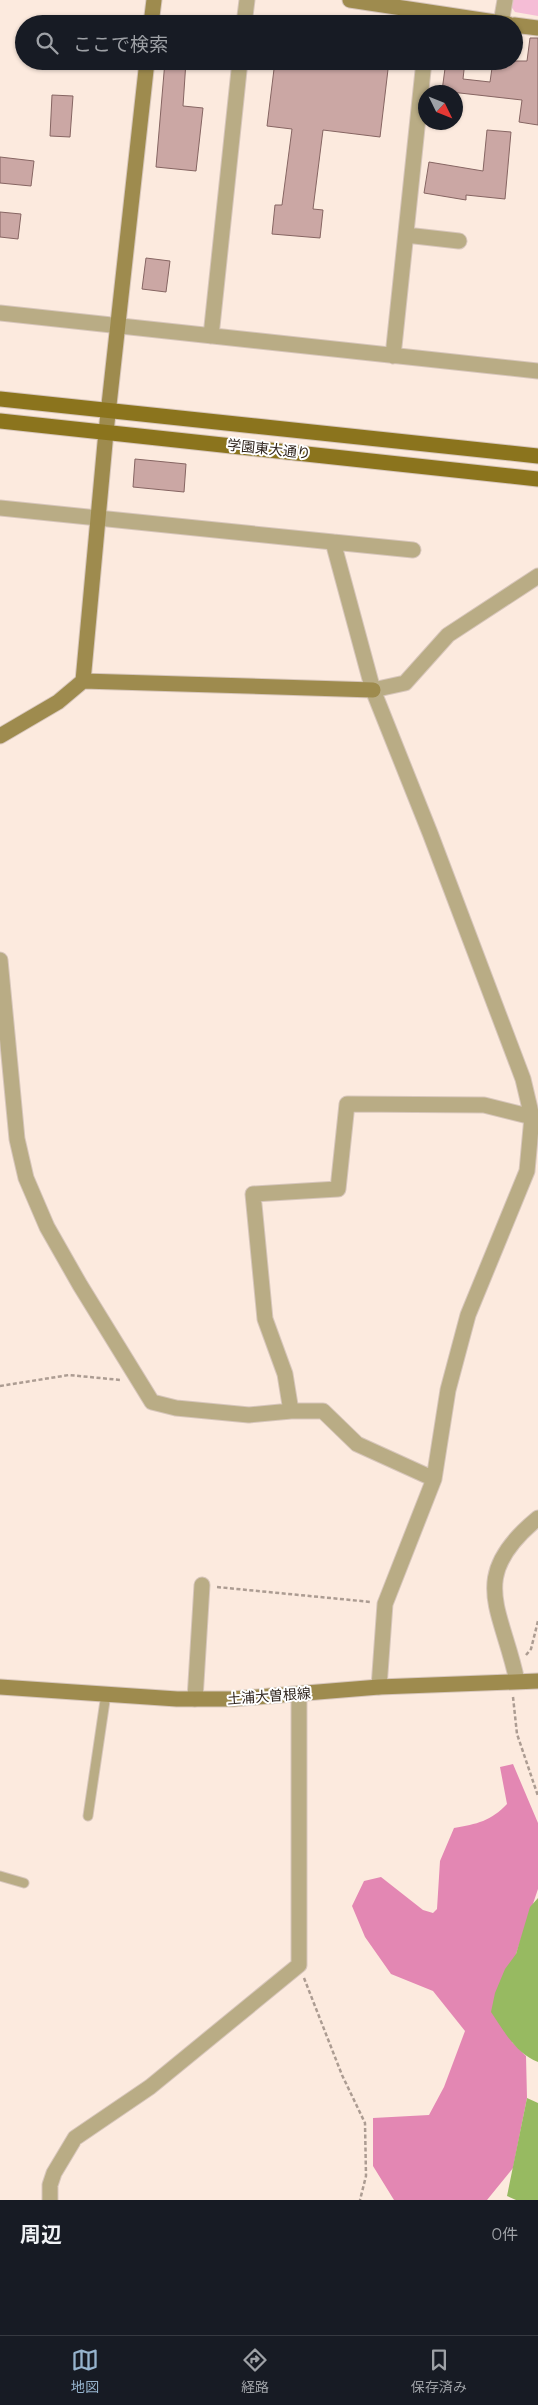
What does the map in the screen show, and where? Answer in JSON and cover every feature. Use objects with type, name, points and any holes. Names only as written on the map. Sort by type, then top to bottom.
[{"type":"main road","name":"学園東大通り","points":[[0,399],[538,456]]},
{"type":"main road","name":"学園東大通り","points":[[0,421],[538,479]]},
{"type":"street","points":[[152,15],[154,0]]},
{"type":"street","points":[[245,15],[247,0]]},
{"type":"street","points":[[350,0],[416,15]]},
{"type":"street","points":[[505,0],[507,15]]},
{"type":"street","points":[[523,26],[538,28]]},
{"type":"street","points":[[83,681],[108,411],[146,70]]},
{"type":"street","points":[[211,336],[239,70]]},
{"type":"street","points":[[393,356],[423,70]]},
{"type":"street","points":[[406,235],[459,241]]},
{"type":"street","points":[[0,313],[538,371]]},
{"type":"street","points":[[0,508],[413,550]]},
{"type":"street","points":[[333,542],[373,690],[430,832],[520,1070],[535,1117],[527,1171],[468,1315],[448,1390],[434,1479],[385,1604],[379,1687]]},
{"type":"street","points":[[0,736],[58,702],[83,681],[373,690],[405,683],[448,635],[538,576]]},
{"type":"street","points":[[0,960],[17,1139],[26,1178],[47,1227],[152,1402],[176,1408],[249,1415],[291,1411],[323,1411],[357,1444],[434,1479]]},
{"type":"street","points":[[291,1411],[285,1374],[265,1319],[253,1194],[338,1189],[347,1104],[484,1105],[535,1117]]},
{"type":"street","points":[[514,1681],[511,1654],[493,1594],[494,1578],[504,1556],[538,1518]]},
{"type":"street","points":[[195,1699],[202,1585]]},
{"type":"street","name":"土浦大曽根線","points":[[0,1687],[195,1699],[299,1694],[379,1687],[538,1681]]},
{"type":"street","points":[[50,2200],[50,2185],[54,2173],[75,2138],[150,2087],[299,1965],[299,1694]]},
{"type":"lane","points":[[88,1816],[106,1694]]},
{"type":"lane","points":[[0,1876],[24,1883]]},
{"type":"path","points":[[0,1386],[69,1375],[139,1381]]},
{"type":"path","points":[[202,1585],[385,1604]]},
{"type":"path","points":[[524,1658],[531,1649],[538,1621]]},
{"type":"path","points":[[514,1681],[517,1734],[538,1796]]},
{"type":"path","points":[[299,1965],[339,2067],[365,2122],[366,2176],[360,2200]]},
{"type":"shaded area","points":[[510,0],[538,0],[538,16],[515,12],[510,5]]},
{"type":"shaded area","points":[[513,1764],[538,1823],[538,1889],[516,1954],[512,2042],[526,2056],[527,2098],[513,2168],[487,2200],[394,2200],[373,2166],[373,2118],[429,2115],[444,2087],[465,2031],[433,1991],[391,1974],[365,1937],[352,1906],[364,1881],[381,1877],[423,1910],[433,1913],[437,1909],[440,1861],[454,1828],[483,1821],[507,1804],[500,1767]]},
{"type":"shaded area","points":[[538,1898],[538,2062],[517,2048],[491,2012],[495,1993],[505,1969],[516,1954],[530,1907]]},
{"type":"shaded area","points":[[527,2098],[538,2103],[538,2200],[516,2200],[507,2196]]},
{"type":"building","points":[[530,38],[538,38],[538,125],[519,122],[522,100],[463,93],[463,85],[443,85],[445,70],[464,70],[463,79],[490,82],[492,70],[523,70],[523,61],[527,61]]},
{"type":"building","points":[[164,70],[185,70],[183,106],[203,108],[196,171],[156,167]]},
{"type":"building","points":[[274,70],[388,70],[380,137],[323,130],[313,209],[323,210],[320,238],[272,234],[275,205],[282,205],[292,129],[267,126]]},
{"type":"building","points":[[52,95],[73,96],[70,137],[50,136]]},
{"type":"building","points":[[487,130],[511,132],[505,199],[466,195],[466,200],[424,193],[429,162],[483,171]]},
{"type":"building","points":[[0,157],[34,161],[31,186],[0,183]]},
{"type":"building","points":[[0,212],[21,214],[18,239],[0,237]]},
{"type":"building","points":[[146,258],[170,261],[166,292],[142,289]]},
{"type":"building","points":[[135,459],[186,464],[184,492],[133,487]]}]
